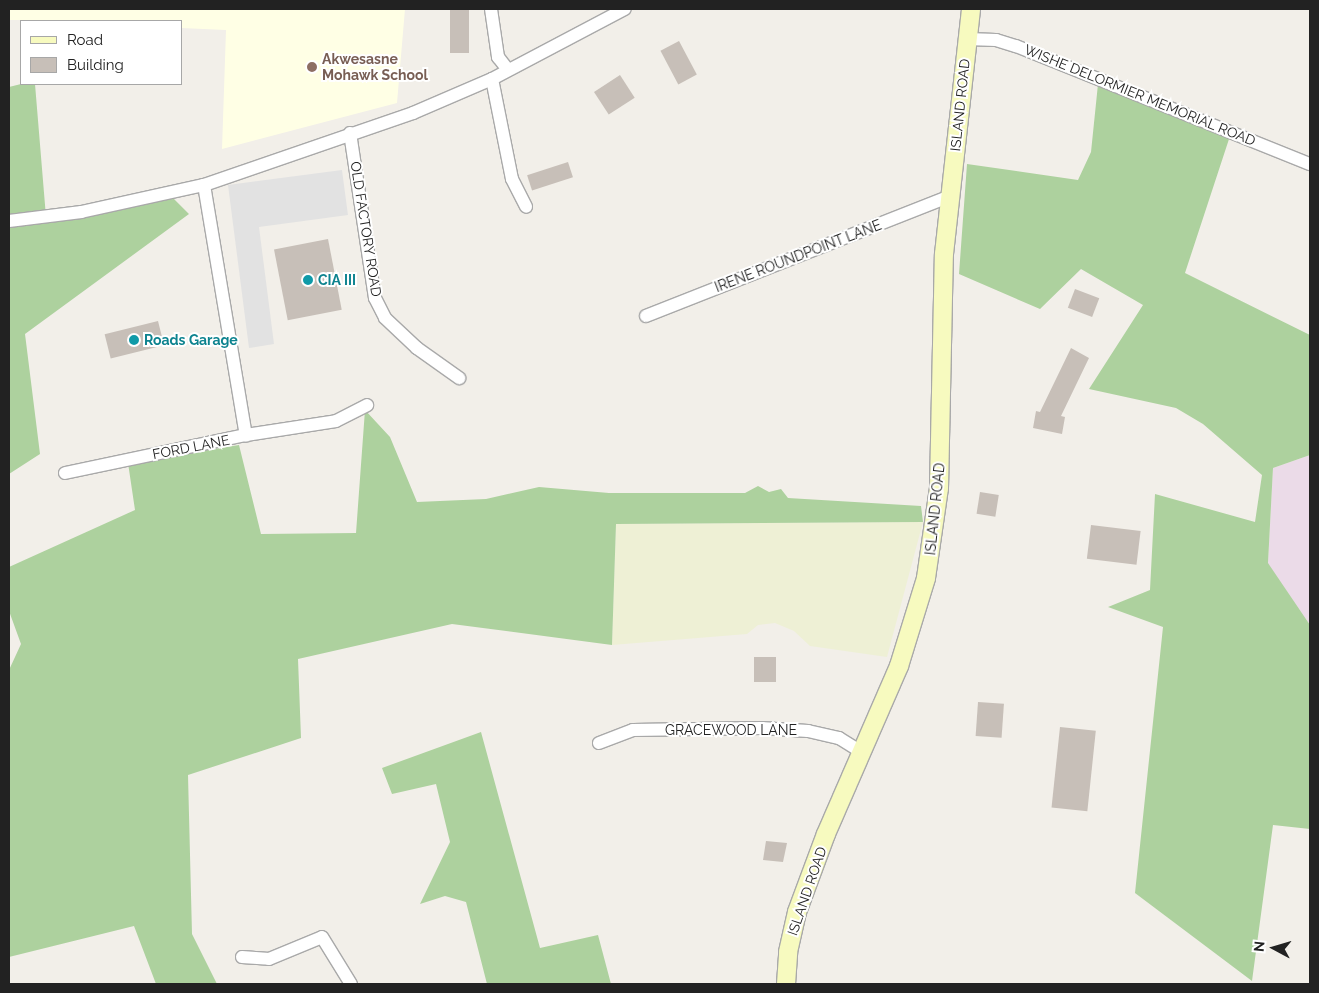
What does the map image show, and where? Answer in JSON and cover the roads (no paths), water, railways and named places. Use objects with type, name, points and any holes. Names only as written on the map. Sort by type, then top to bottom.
[{"type":"street","points":[[491,9],[498,57],[508,70]]},
{"type":"street","points":[[9,221],[81,212],[204,185],[413,112],[492,79],[625,9]]},
{"type":"street","name":"ISLAND ROAD","points":[[786,984],[788,952],[797,912],[861,752],[899,666],[914,621],[934,534],[940,452],[941,300],[950,196],[972,9]]},
{"type":"street","name":"WISHE DELORMIER MEMORIAL ROAD","points":[[967,39],[996,40],[1016,46],[1310,164]]},
{"type":"street","points":[[492,79],[512,179],[526,207]]},
{"type":"street","name":"OLD FACTORY ROAD","points":[[350,134],[375,298],[385,318],[417,348],[459,378]]},
{"type":"street","name":"FORD LANE","points":[[65,473],[246,435],[204,185]]},
{"type":"street","name":"IRENE ROUNDPOINT LANE","points":[[646,316],[950,196]]},
{"type":"street","points":[[246,435],[336,421],[367,405]]},
{"type":"street","name":"GRACEWOOD LANE","points":[[599,743],[633,730],[761,728],[808,731],[838,738],[861,752]]},
{"type":"street","points":[[242,956],[269,959],[322,937],[351,984]]},
{"type":"place","name":"Akwesasne Mohawk School","points":[[312,67]]},
{"type":"place","name":"CIA III","points":[[308,280]]},
{"type":"place","name":"Roads Garage","points":[[134,340]]}]
